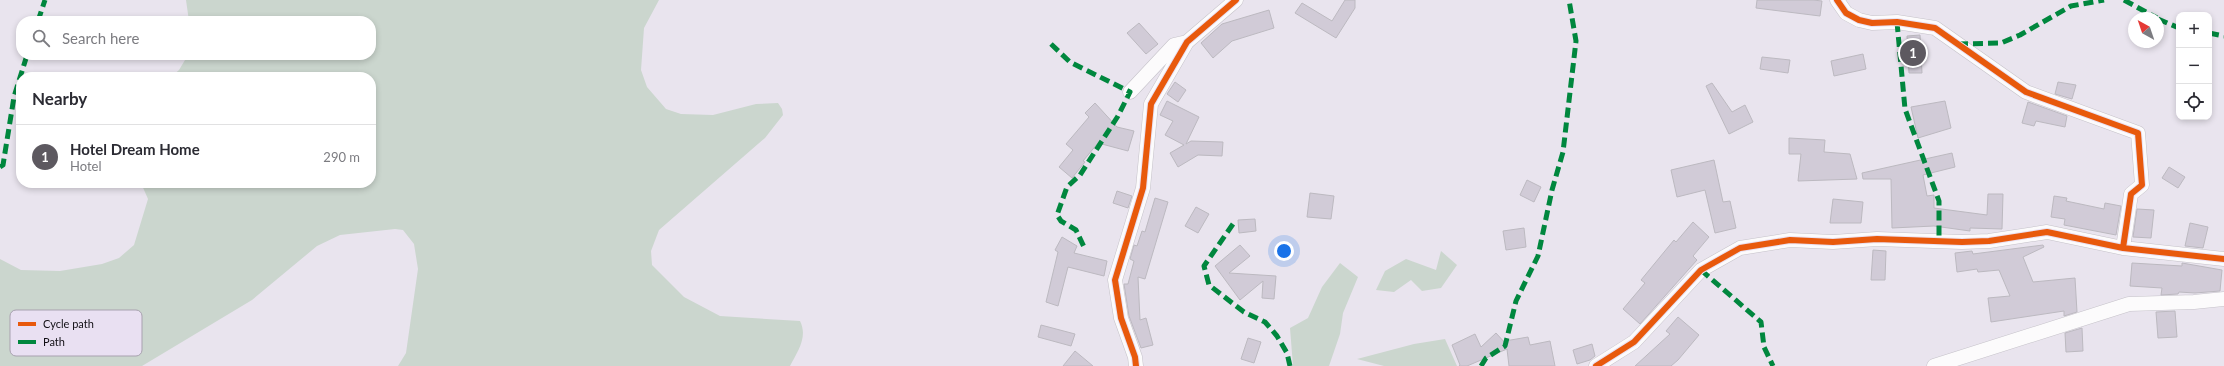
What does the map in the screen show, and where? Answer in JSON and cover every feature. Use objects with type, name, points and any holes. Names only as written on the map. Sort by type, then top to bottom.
[{"type":"street","points":[[1136,366],[1135,357],[1121,318],[1115,280],[1143,188],[1151,104],[1187,42],[1236,0]]},
{"type":"street","points":[[1837,0],[1846,12],[1859,20],[1872,23],[1897,22],[1935,28],[2026,92],[2138,133],[2142,185],[2131,194],[2123,248]]},
{"type":"street","points":[[1130,92],[1174,45],[1187,42]]},
{"type":"street","points":[[1596,366],[1634,342],[1701,270],[1740,248],[1790,240],[1833,242],[1878,239],[1962,242],[1989,241],[2006,236],[2047,232],[2123,248],[2224,259]]},
{"type":"street","points":[[1934,366],[2129,304],[2194,302],[2224,299]]},
{"type":"shaded area","points":[[186,0],[659,0],[644,28],[641,70],[647,87],[666,109],[681,114],[713,115],[756,104],[778,103],[782,109],[783,115],[765,138],[659,230],[651,251],[652,265],[684,297],[720,316],[800,321],[803,333],[801,344],[790,366],[398,366],[406,353],[418,269],[414,244],[403,230],[395,229],[340,235],[317,246],[252,300],[142,366],[0,366],[0,259],[21,270],[60,271],[102,264],[119,258],[134,245],[148,199],[143,188],[376,188],[376,72],[177,72],[185,60],[376,60],[376,16],[188,16]]},
{"type":"shaded area","points":[[1441,251],[1457,265],[1441,288],[1422,291],[1411,280],[1394,292],[1376,290],[1385,271],[1406,259],[1436,270]]},
{"type":"shaded area","points":[[1340,263],[1358,277],[1343,313],[1340,334],[1329,366],[1293,366],[1290,328],[1308,318],[1322,287]]},
{"type":"shaded area","points":[[1445,339],[1457,366],[1384,366],[1357,359],[1414,344]]},
{"type":"building","points":[[1345,0],[1355,0],[1355,8],[1336,38],[1295,13],[1302,3],[1332,21]]},
{"type":"building","points":[[1757,0],[1822,1],[1820,16],[1756,8]]},
{"type":"building","points":[[1269,10],[1274,28],[1232,41],[1213,58],[1201,43],[1222,24]]},
{"type":"building","points":[[1139,23],[1158,44],[1146,54],[1127,33]]},
{"type":"building","points":[[1920,35],[1922,73],[1909,73],[1907,36]]},
{"type":"building","points":[[1863,54],[1866,69],[1834,76],[1831,61]]},
{"type":"building","points":[[1762,57],[1790,60],[1788,73],[1760,69]]},
{"type":"building","points":[[1175,82],[1186,90],[1178,102],[1167,94]]},
{"type":"building","points":[[2058,82],[2076,85],[2072,99],[2055,94]]},
{"type":"building","points":[[1712,83],[1732,112],[1745,105],[1753,122],[1729,134],[1706,86]]},
{"type":"building","points":[[1167,101],[1199,117],[1186,144],[1191,141],[1223,142],[1222,156],[1198,155],[1178,167],[1170,153],[1184,145],[1165,135],[1173,121],[1160,115]]},
{"type":"building","points":[[1945,101],[1951,128],[1918,138],[1911,107]]},
{"type":"building","points":[[2028,102],[2067,116],[2065,127],[2036,121],[2034,126],[2022,123]]},
{"type":"building","points":[[1095,103],[1117,127],[1134,131],[1128,151],[1098,143],[1083,161],[1085,162],[1072,178],[1059,167],[1073,150],[1066,144],[1089,117],[1085,113]]},
{"type":"building","points":[[1789,138],[1825,140],[1824,152],[1850,154],[1857,179],[1798,181],[1801,154],[1789,154]]},
{"type":"building","points":[[1952,153],[1955,167],[1923,175],[1927,196],[1934,195],[1934,208],[1987,215],[1988,194],[2003,194],[2002,229],[1970,228],[1970,231],[1934,226],[1892,228],[1891,179],[1863,179],[1862,173]]},
{"type":"building","points":[[1714,160],[1723,202],[1730,201],[1736,228],[1715,233],[1705,190],[1677,197],[1671,170]]},
{"type":"building","points":[[2169,167],[2185,177],[2178,188],[2162,178]]},
{"type":"building","points":[[1527,180],[1541,187],[1534,202],[1520,195]]},
{"type":"building","points":[[1117,191],[1132,196],[1128,208],[1113,203]]},
{"type":"building","points":[[1310,193],[1334,196],[1331,219],[1307,217]]},
{"type":"building","points":[[2054,196],[2067,198],[2066,201],[2104,209],[2105,203],[2121,206],[2116,235],[2064,225],[2065,219],[2051,217]]},
{"type":"building","points":[[1155,198],[1168,202],[1145,279],[1138,277],[1140,320],[1146,318],[1153,345],[1141,348],[1129,316],[1124,284],[1128,284],[1134,261],[1130,259],[1134,245],[1137,246],[1142,231],[1145,232]]},
{"type":"building","points":[[1833,199],[1863,202],[1861,223],[1830,223]]},
{"type":"building","points":[[1196,207],[1209,214],[1198,233],[1185,226]]},
{"type":"building","points":[[2137,209],[2154,210],[2151,238],[2133,237]]},
{"type":"building","points":[[1255,219],[1256,231],[1239,233],[1238,220]]},
{"type":"building","points":[[1693,222],[1709,237],[1693,256],[1697,260],[1640,324],[1623,309],[1645,283],[1641,280],[1674,240],[1676,242]]},
{"type":"building","points":[[2190,223],[2208,227],[2203,248],[2185,246]]},
{"type":"building","points":[[1524,228],[1526,247],[1506,250],[1503,231]]},
{"type":"building","points":[[1062,237],[1077,246],[1074,253],[1107,261],[1104,276],[1068,267],[1058,306],[1046,302],[1058,252],[1055,250]]},
{"type":"building","points":[[1240,245],[1250,256],[1229,273],[1276,276],[1274,299],[1262,298],[1263,281],[1240,300],[1215,266]]},
{"type":"building","points":[[2043,245],[2044,247],[2023,257],[2033,282],[2075,278],[2077,312],[2064,316],[2064,311],[1991,322],[1988,298],[2010,296],[1999,270],[1978,272],[1977,269],[1957,272],[1955,253],[1972,251],[1973,254]]},
{"type":"building","points":[[1873,250],[1886,251],[1885,280],[1871,280]]},
{"type":"building","points":[[2132,263],[2182,266],[2182,263],[2222,270],[2220,291],[2195,293],[2179,292],[2178,294],[2161,295],[2162,288],[2130,286]]},
{"type":"building","points":[[2175,311],[2177,337],[2158,338],[2156,312]]},
{"type":"building","points":[[1678,317],[1699,335],[1678,360],[1671,366],[1635,366],[1670,334],[1666,331]]},
{"type":"building","points":[[1041,325],[1075,334],[1071,346],[1038,337]]},
{"type":"building","points":[[2082,328],[2083,351],[2066,352],[2065,333]]},
{"type":"building","points":[[1496,333],[1506,344],[1505,341],[1528,337],[1530,345],[1550,341],[1555,366],[1509,366],[1507,349],[1467,366],[1459,366],[1460,365],[1452,345],[1475,334],[1481,347]]},
{"type":"building","points":[[1248,338],[1261,342],[1254,363],[1241,359]]},
{"type":"building","points":[[1592,344],[1595,356],[1590,360],[1577,364],[1573,350]]},
{"type":"building","points":[[1075,351],[1093,366],[1063,366]]},
{"type":"marked path","points":[[40,16],[45,0]]},
{"type":"marked path","points":[[1481,366],[1486,358],[1505,346],[1516,301],[1538,256],[1552,190],[1563,152],[1576,41],[1569,0]]},
{"type":"marked path","points":[[1958,44],[2001,43],[2020,35],[2071,6],[2104,0]]},
{"type":"marked path","points":[[2124,0],[2146,12]]},
{"type":"marked path","points":[[1897,22],[1905,109],[1939,201],[1939,241]]},
{"type":"marked path","points":[[2164,22],[2176,27]]},
{"type":"marked path","points":[[2212,34],[2224,36]]},
{"type":"marked path","points":[[1051,44],[1070,62],[1130,92],[1118,116],[1080,175],[1067,187],[1057,215],[1061,221],[1076,230],[1084,247]]},
{"type":"marked path","points":[[22,72],[25,60]]},
{"type":"marked path","points":[[0,167],[3,165],[16,91]]},
{"type":"marked path","points":[[1233,224],[1204,266],[1209,285],[1244,312],[1265,322],[1277,336],[1287,353],[1290,366]]},
{"type":"marked path","points":[[1701,270],[1761,322],[1764,347],[1773,366]]},
{"type":"cycle path","points":[[1136,366],[1135,357],[1121,318],[1115,280],[1143,188],[1151,104],[1187,42],[1236,0]]},
{"type":"cycle path","points":[[1837,0],[1846,13],[1859,20],[1872,23],[1897,22],[1935,28],[2026,92],[2138,133],[2142,185],[2131,194],[2123,248]]},
{"type":"cycle path","points":[[1596,366],[1634,342],[1701,270],[1740,248],[1790,240],[1833,242],[1877,239],[1962,242],[1989,241],[2047,232],[2123,248],[2224,259]]},
{"type":"place","name":"Hotel Dream Home","points":[[1913,53]]}]
